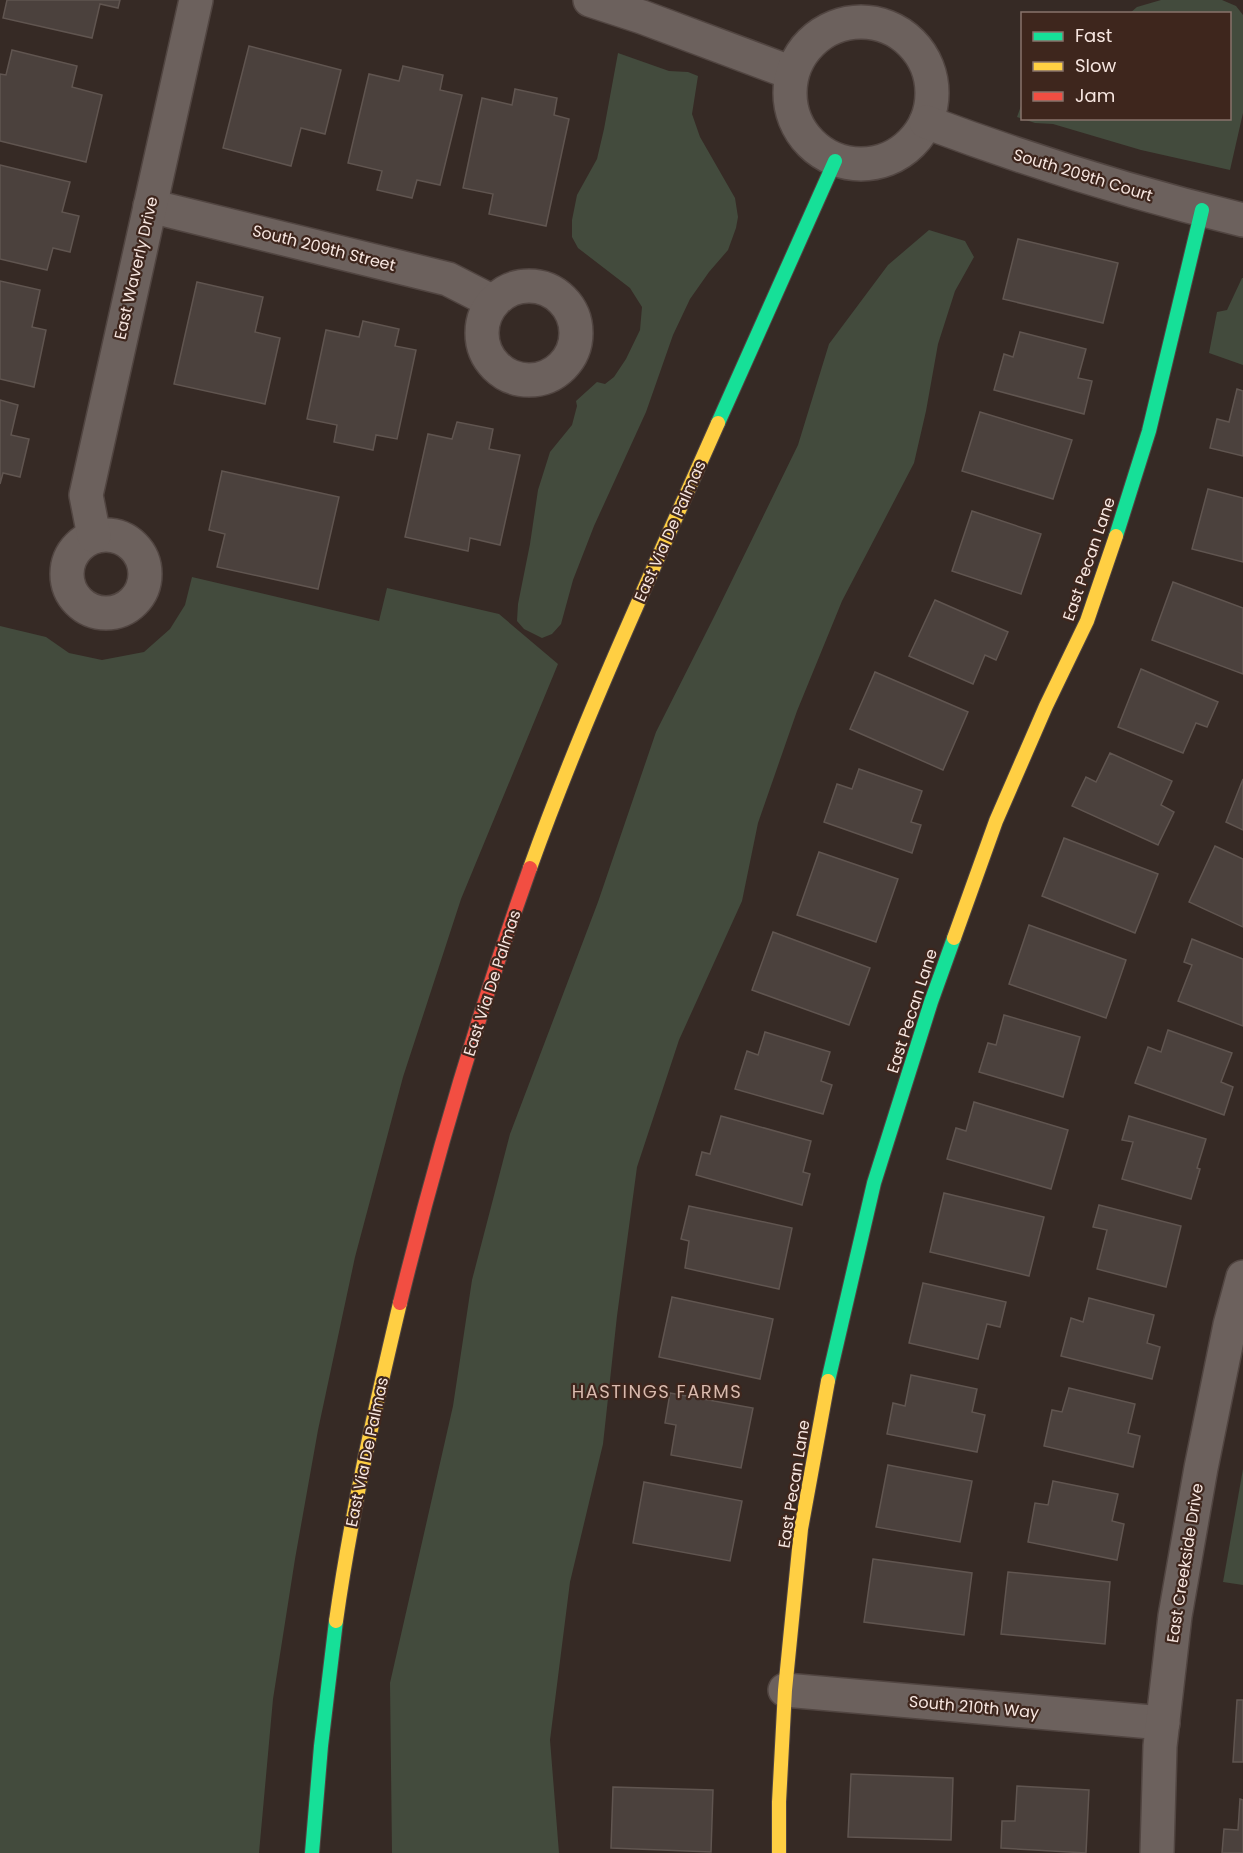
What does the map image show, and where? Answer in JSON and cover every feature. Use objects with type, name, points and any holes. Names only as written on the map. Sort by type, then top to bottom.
[{"type":"street","name":"East Waverly Drive","points":[[94,536],[86,495],[196,0]]},
{"type":"street","points":[[590,0],[792,73]]},
{"type":"street","points":[[884,12],[919,50],[929,72],[933,96],[926,122],[916,139],[900,154],[880,163],[857,165],[835,161],[817,150],[802,135],[792,115],[789,94],[792,73],[802,53],[817,36],[836,26],[884,12]]},
{"type":"street","name":"South 209th Court","points":[[926,122],[1078,175],[1243,220]]},
{"type":"street","name":"East Via De Palmas","points":[[312,1853],[332,1651],[359,1487],[400,1302],[437,1161],[467,1060],[532,861],[572,758],[644,590],[835,161]]},
{"type":"street","name":"South 209th Street","points":[[150,206],[448,279],[493,302]]},
{"type":"street","name":"East Pecan Lane","points":[[779,1853],[779,1802],[785,1690],[801,1529],[829,1375],[874,1183],[931,1002],[996,821],[1046,706],[1087,621],[1149,431],[1202,210]]},
{"type":"street","name":"East Creekside Drive","points":[[1157,1853],[1160,1746],[1175,1616],[1199,1479],[1230,1325],[1243,1277]]},
{"type":"street","name":"South 210th Way","points":[[785,1690],[1163,1723]]},
{"type":"green space","points":[[1161,0],[1222,0],[1236,6],[1243,15],[1243,113],[1230,170],[1141,150],[1053,124],[1026,120],[1231,120],[1231,12],[1131,12],[1137,7]]},
{"type":"green space","points":[[618,53],[669,71],[688,72],[698,76],[692,114],[700,137],[735,198],[738,217],[728,250],[690,299],[673,335],[646,412],[594,526],[573,580],[561,624],[552,634],[542,638],[524,629],[517,621],[538,490],[550,452],[572,425],[577,406],[576,401],[597,382],[605,384],[614,377],[640,330],[642,307],[630,288],[578,248],[572,237],[572,220],[577,195],[597,159]]},
{"type":"green space","points":[[1021,106],[1021,118],[1017,117]]},
{"type":"green space","points":[[929,230],[965,241],[974,257],[955,291],[938,344],[914,463],[842,601],[797,711],[758,823],[742,901],[679,1040],[637,1167],[603,1444],[570,1582],[550,1740],[559,1853],[392,1853],[390,1683],[453,1406],[472,1280],[510,1134],[598,902],[656,732],[798,445],[829,344],[888,265]]},
{"type":"green space","points":[[1242,278],[1243,365],[1209,353],[1217,312],[1227,310]]},
{"type":"green space","points":[[192,577],[379,621],[387,588],[499,614],[558,664],[461,899],[403,1077],[355,1257],[318,1430],[295,1559],[273,1699],[259,1853],[0,1853],[0,626],[46,637],[69,653],[102,660],[144,652],[170,629],[185,605]]},
{"type":"green space","points":[[1243,1469],[1243,1585],[1223,1582]]},
{"type":"building","points":[[7,0],[120,0],[118,8],[100,4],[92,38],[3,18]]},
{"type":"building","points":[[249,46],[341,70],[325,134],[301,128],[291,166],[223,148]]},
{"type":"building","points":[[12,50],[77,66],[72,87],[102,95],[86,162],[0,141],[0,74],[6,75]]},
{"type":"building","points":[[403,66],[443,75],[440,90],[462,95],[440,185],[417,180],[412,198],[377,190],[382,171],[348,163],[369,74],[399,81]]},
{"type":"building","points":[[515,89],[557,98],[554,115],[569,119],[546,226],[489,214],[493,194],[463,188],[482,98],[512,105]]},
{"type":"building","points":[[0,165],[70,182],[62,212],[79,216],[70,252],[53,248],[47,270],[0,259]]},
{"type":"building","points":[[1018,239],[1118,263],[1103,323],[1003,299]]},
{"type":"building","points":[[0,281],[40,290],[32,327],[46,330],[34,387],[0,379]]},
{"type":"building","points":[[197,282],[263,297],[255,332],[280,338],[265,404],[174,384]]},
{"type":"building","points":[[363,321],[399,329],[395,346],[416,350],[397,439],[376,435],[373,450],[334,442],[337,425],[307,419],[326,330],[359,337]]},
{"type":"building","points":[[1020,332],[1086,349],[1078,378],[1092,381],[1084,414],[994,390],[1004,354],[1013,357]]},
{"type":"building","points":[[1237,389],[1243,391],[1243,456],[1210,448],[1217,419],[1229,422]]},
{"type":"building","points":[[0,400],[18,405],[11,435],[29,439],[20,477],[3,473],[0,484]]},
{"type":"building","points":[[980,412],[1072,440],[1053,499],[962,471]]},
{"type":"building","points":[[457,422],[493,429],[489,449],[520,455],[500,545],[470,538],[468,551],[405,537],[428,434],[452,439]]},
{"type":"building","points":[[222,471],[339,497],[318,589],[217,567],[225,534],[209,530]]},
{"type":"building","points":[[1208,489],[1243,498],[1243,562],[1192,549]]},
{"type":"building","points":[[972,511],[1041,534],[1021,594],[952,571]]},
{"type":"building","points":[[1173,582],[1243,608],[1243,674],[1152,640]]},
{"type":"building","points":[[935,600],[1008,632],[996,660],[985,655],[973,684],[909,656]]},
{"type":"building","points":[[1141,669],[1218,702],[1207,727],[1196,723],[1183,753],[1118,727]]},
{"type":"building","points":[[875,672],[968,712],[943,770],[850,729]]},
{"type":"building","points":[[1110,753],[1172,781],[1161,805],[1174,812],[1158,845],[1072,806],[1086,777],[1096,782]]},
{"type":"building","points":[[859,769],[922,791],[911,822],[921,825],[912,853],[824,822],[837,784],[852,789]]},
{"type":"building","points":[[1243,779],[1243,830],[1226,822]]},
{"type":"building","points":[[1064,838],[1158,874],[1135,933],[1042,896]]},
{"type":"building","points":[[1215,846],[1243,859],[1243,927],[1189,902]]},
{"type":"building","points":[[819,852],[898,879],[876,942],[797,915]]},
{"type":"building","points":[[1029,925],[1126,960],[1106,1018],[1009,984]]},
{"type":"building","points":[[773,932],[870,968],[849,1025],[752,990]]},
{"type":"building","points":[[1192,939],[1243,959],[1243,1026],[1178,1001],[1192,965],[1184,962]]},
{"type":"building","points":[[1004,1015],[1080,1037],[1063,1097],[979,1072],[988,1043],[996,1045]]},
{"type":"building","points":[[1168,1030],[1232,1053],[1221,1082],[1233,1087],[1224,1115],[1135,1083],[1148,1047],[1161,1052]]},
{"type":"building","points":[[765,1032],[830,1052],[821,1081],[832,1085],[823,1114],[735,1089],[747,1051],[758,1055]]},
{"type":"building","points":[[974,1102],[1068,1130],[1051,1189],[947,1159],[956,1128],[966,1131]]},
{"type":"building","points":[[721,1116],[811,1141],[803,1172],[810,1174],[802,1205],[696,1175],[702,1152],[710,1154]]},
{"type":"building","points":[[1129,1116],[1206,1139],[1191,1199],[1122,1179],[1133,1142],[1122,1140]]},
{"type":"building","points":[[944,1193],[1044,1217],[1029,1276],[930,1252]]},
{"type":"building","points":[[1099,1205],[1181,1226],[1166,1287],[1097,1269],[1107,1230],[1093,1227]]},
{"type":"building","points":[[689,1206],[792,1228],[779,1289],[685,1268],[689,1241],[681,1239]]},
{"type":"building","points":[[923,1283],[1006,1302],[1000,1327],[987,1324],[978,1359],[909,1343]]},
{"type":"building","points":[[672,1297],[773,1319],[760,1379],[659,1357]]},
{"type":"building","points":[[1089,1298],[1154,1315],[1147,1343],[1160,1347],[1152,1379],[1061,1356],[1071,1318],[1083,1322]]},
{"type":"building","points":[[911,1375],[977,1389],[972,1412],[985,1415],[977,1452],[887,1434],[893,1403],[905,1406]]},
{"type":"building","points":[[1069,1388],[1135,1404],[1128,1433],[1140,1436],[1133,1467],[1044,1446],[1052,1410],[1062,1412]]},
{"type":"building","points":[[670,1393],[753,1408],[741,1468],[671,1455],[676,1425],[665,1423]]},
{"type":"building","points":[[888,1465],[972,1481],[960,1542],[876,1527]]},
{"type":"building","points":[[1053,1481],[1118,1494],[1112,1521],[1124,1524],[1117,1560],[1028,1542],[1035,1503],[1048,1505]]},
{"type":"building","points":[[644,1482],[742,1501],[730,1561],[633,1543]]},
{"type":"building","points":[[873,1559],[972,1573],[964,1635],[864,1622]]},
{"type":"building","points":[[1008,1572],[1110,1582],[1105,1644],[1001,1634]]},
{"type":"building","points":[[1237,1700],[1243,1700],[1243,1762],[1233,1762]]},
{"type":"building","points":[[851,1774],[953,1778],[951,1840],[848,1837]]},
{"type":"building","points":[[1017,1786],[1089,1790],[1086,1853],[1001,1848],[1002,1821],[1015,1821]]},
{"type":"building","points":[[613,1787],[713,1790],[711,1852],[611,1848]]},
{"type":"building","points":[[1240,1799],[1243,1800],[1243,1853],[1222,1853],[1224,1829],[1238,1830]]},
{"type":"traffic: fast","points":[[718,423],[835,161]]},
{"type":"traffic: fast","points":[[1116,536],[1149,431],[1202,210]]},
{"type":"traffic: fast","points":[[828,1381],[874,1183],[931,1002],[954,938]]},
{"type":"traffic: fast","points":[[312,1853],[321,1746],[336,1621]]},
{"type":"traffic: slow","points":[[530,868],[596,700],[718,423]]},
{"type":"traffic: slow","points":[[954,938],[996,821],[1046,706],[1087,621],[1116,536]]},
{"type":"traffic: slow","points":[[336,1621],[364,1461],[400,1303]]},
{"type":"traffic: slow","points":[[779,1853],[779,1802],[785,1690],[801,1529],[828,1381]]},
{"type":"traffic: jam","points":[[400,1303],[459,1084],[530,868]]},
{"type":"district","name":"HASTINGS FARMS","points":[[657,1391]]}]
